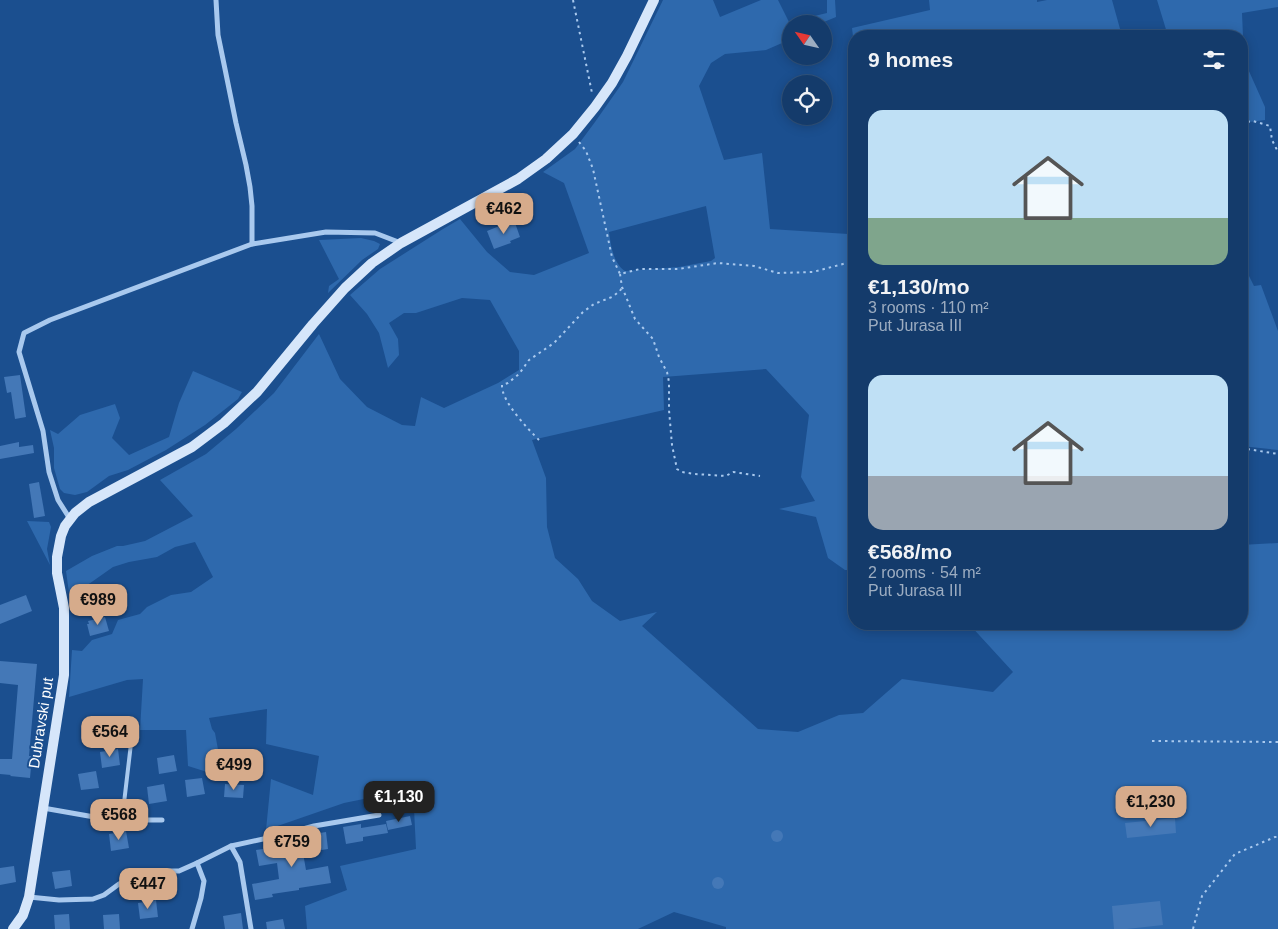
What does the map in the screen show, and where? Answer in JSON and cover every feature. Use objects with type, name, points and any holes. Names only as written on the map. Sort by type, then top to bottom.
[{"type":"main road","points":[[70,519],[90,502],[192,446],[224,423],[257,392],[345,288],[372,263],[401,243],[518,179],[546,160],[573,134],[596,107],[627,56],[654,0]]},
{"type":"main road","name":"Dubravski put","points":[[13,929],[23,915],[29,897],[64,675],[64,608],[57,557],[61,536],[70,519]]},
{"type":"street","points":[[216,0],[218,35],[250,187],[252,244]]},
{"type":"street","points":[[70,519],[58,500],[49,472],[43,430],[19,352],[24,333],[50,320],[252,244],[326,232],[375,233],[401,243]]},
{"type":"street","points":[[43,808],[100,818],[162,820]]},
{"type":"street","points":[[29,897],[58,900],[93,899],[104,895],[119,884],[147,871],[179,871],[231,846],[314,826],[379,815]]},
{"type":"street","points":[[231,846],[240,862],[251,929]]},
{"type":"street","points":[[192,929],[204,881],[197,863]]},
{"type":"lane","points":[[122,820],[132,735]]},
{"type":"path","points":[[573,0],[596,107]]},
{"type":"path","points":[[1248,122],[1253,121],[1270,126],[1272,140],[1278,152]]},
{"type":"path","points":[[573,134],[586,151],[593,169],[612,257],[620,274],[622,287],[635,319],[653,339],[666,372],[669,382],[672,445],[677,469],[682,472],[695,474],[726,476],[734,472],[760,476]]},
{"type":"path","points":[[620,274],[640,269],[678,269],[718,263],[754,266],[778,273],[813,272],[848,263]]},
{"type":"path","points":[[540,440],[529,430],[511,406],[502,391],[502,385],[520,374],[529,360],[554,343],[583,312],[594,304],[612,297],[622,287]]},
{"type":"path","points":[[1248,449],[1278,454]]},
{"type":"path","points":[[1152,741],[1278,742]]},
{"type":"path","points":[[1193,929],[1202,896],[1235,854],[1278,837]]},
{"type":"shaded area","points":[[663,0],[713,0],[720,17],[761,0],[778,0],[786,15],[782,15],[782,43],[766,50],[725,54],[711,63],[699,86],[724,160],[762,153],[770,229],[848,234],[848,570],[845,570],[828,558],[816,517],[779,509],[815,501],[801,477],[809,415],[766,369],[663,377],[664,410],[532,440],[546,478],[547,527],[555,558],[578,579],[592,601],[620,621],[657,612],[642,626],[758,729],[798,732],[839,715],[863,713],[902,679],[993,692],[1013,672],[974,630],[1248,630],[1248,545],[1278,543],[1278,929],[726,929],[726,927],[674,912],[638,929],[307,929],[305,906],[347,890],[340,866],[416,849],[413,789],[344,803],[266,830],[271,779],[313,795],[319,756],[266,744],[267,709],[209,718],[215,733],[223,777],[188,766],[186,730],[140,730],[143,679],[127,680],[69,697],[72,650],[82,651],[92,640],[112,634],[118,620],[140,614],[147,607],[171,595],[191,592],[213,577],[195,542],[175,547],[157,557],[113,567],[86,586],[69,593],[66,571],[92,556],[117,546],[145,541],[193,516],[160,480],[206,454],[236,429],[274,393],[319,334],[340,379],[367,407],[402,425],[415,426],[421,397],[444,408],[498,383],[519,370],[519,351],[490,300],[462,298],[416,313],[404,313],[389,323],[398,339],[399,355],[388,368],[379,333],[367,314],[350,295],[380,269],[460,219],[487,252],[510,272],[534,275],[589,253],[564,183],[543,172],[575,149],[623,82]],"holes":[[[706,206],[715,258],[711,261],[679,267],[625,271],[615,259],[609,232]]]},
{"type":"shaded area","points":[[827,0],[835,0],[836,17],[832,19],[832,15],[819,15],[827,13]]},
{"type":"shaded area","points":[[929,0],[1037,0],[1037,2],[1047,0],[1112,0],[1120,30],[852,30],[852,28],[930,10]]},
{"type":"shaded area","points":[[1157,0],[1278,0],[1278,7],[1242,13],[1243,30],[1166,30]]},
{"type":"shaded area","points":[[1248,69],[1265,107],[1265,120],[1248,122]]},
{"type":"shaded area","points":[[361,238],[380,244],[378,249],[362,260],[328,293],[329,286],[339,279],[319,240]]},
{"type":"shaded area","points":[[1248,274],[1254,286],[1261,285],[1278,331],[1278,450],[1248,447]]},
{"type":"shaded area","points":[[193,371],[242,392],[238,399],[205,425],[166,450],[128,470],[109,476],[87,492],[75,495],[64,493],[60,489],[54,468],[54,448],[50,430],[58,434],[80,415],[115,404],[120,418],[112,438],[129,455],[169,437],[179,403]]},
{"type":"shaded area","points":[[27,521],[49,522],[51,527],[47,549],[50,565]]},
{"type":"building","points":[[514,220],[520,237],[510,241],[511,243],[494,249],[487,231]]},
{"type":"building","points":[[20,375],[26,417],[15,419],[11,392],[7,393],[4,377]]},
{"type":"building","points":[[19,442],[19,447],[33,445],[34,453],[0,459],[0,446]]},
{"type":"building","points":[[39,482],[45,516],[34,518],[29,484]]},
{"type":"building","points":[[26,595],[32,611],[0,624],[0,605]]},
{"type":"building","points":[[105,617],[109,631],[90,636],[88,621]]},
{"type":"building","points":[[0,661],[37,664],[29,756],[32,756],[30,778],[0,774],[0,759],[12,759],[18,685],[0,683]]},
{"type":"building","points":[[118,749],[120,765],[102,768],[100,752]]},
{"type":"building","points":[[174,755],[177,771],[159,774],[157,758]]},
{"type":"building","points":[[96,771],[99,788],[81,790],[78,774]]},
{"type":"building","points":[[202,778],[205,794],[187,797],[185,780]]},
{"type":"building","points":[[164,784],[167,801],[149,804],[147,787]]},
{"type":"building","points":[[225,784],[244,785],[243,798],[224,797]]},
{"type":"building","points":[[410,816],[412,825],[388,830],[386,821]]},
{"type":"building","points":[[1175,818],[1176,833],[1127,838],[1125,823]]},
{"type":"building","points":[[361,824],[361,828],[386,824],[388,833],[363,837],[363,841],[346,844],[343,827]]},
{"type":"building","points":[[777,830],[783,836],[777,842],[771,836]]},
{"type":"building","points":[[126,831],[129,848],[111,851],[109,834]]},
{"type":"building","points":[[326,832],[328,849],[303,853],[306,870],[328,866],[331,883],[272,894],[273,897],[255,900],[252,884],[279,879],[277,863],[259,866],[256,850],[309,842],[308,835]]},
{"type":"building","points":[[14,866],[16,882],[0,885],[0,868]]},
{"type":"building","points":[[70,870],[72,886],[55,889],[52,872]]},
{"type":"building","points":[[718,877],[724,883],[718,889],[712,883]]},
{"type":"building","points":[[156,900],[158,917],[140,919],[138,903]]},
{"type":"building","points":[[1160,901],[1163,925],[1114,929],[1112,906]]},
{"type":"building","points":[[241,913],[243,929],[225,929],[223,916]]},
{"type":"building","points":[[69,914],[70,929],[55,929],[54,915]]},
{"type":"building","points":[[119,914],[120,929],[104,929],[103,915]]},
{"type":"building","points":[[283,919],[285,929],[267,929],[266,922]]}]
